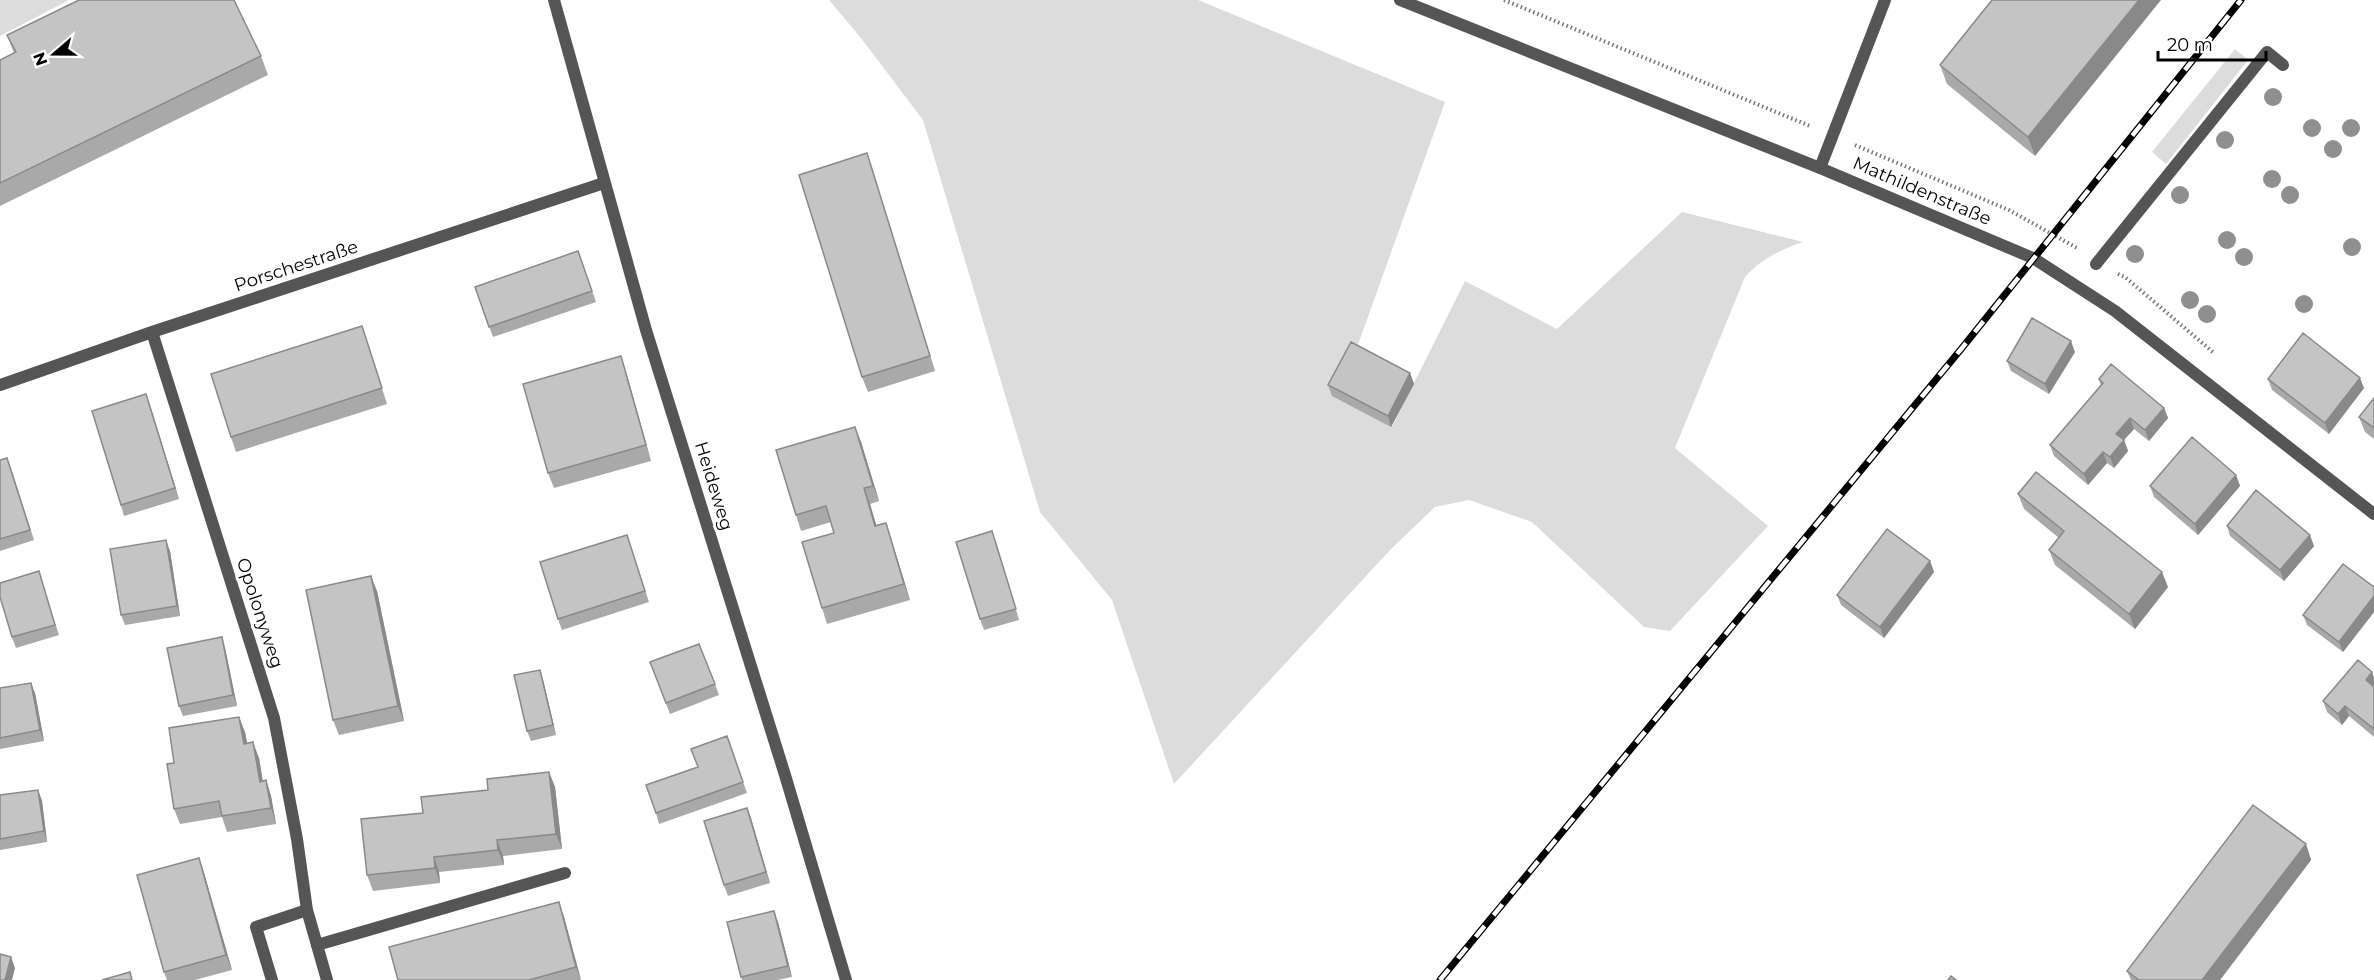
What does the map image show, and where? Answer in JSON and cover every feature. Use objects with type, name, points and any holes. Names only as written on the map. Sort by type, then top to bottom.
[{"type":"street","name":"Heideweg","points":[[554,0],[646,330],[785,775],[846,980]]},
{"type":"street","name":"Mathildenstraße","points":[[1400,0],[1820,168],[2033,258],[2115,311],[2374,514]]},
{"type":"street","points":[[1820,168],[1885,0]]},
{"type":"street","points":[[2096,264],[2267,52],[2283,65]]},
{"type":"street","name":"Porschestraße","points":[[0,385],[152,332],[604,183]]},
{"type":"street","name":"Opolonyweg","points":[[152,332],[274,718],[297,839],[307,910],[327,980]]},
{"type":"street","points":[[317,945],[565,873]]},
{"type":"street","points":[[272,980],[256,927],[307,910]]},
{"type":"shaded area","points":[[0,0],[69,0],[0,36]]},
{"type":"shaded area","points":[[829,0],[1198,0],[1445,102],[1355,353],[1392,427],[1465,281],[1557,329],[1682,212],[1803,242],[1771,256],[1745,277],[1675,448],[1768,526],[1670,631],[1644,627],[1532,522],[1469,500],[1435,507],[1391,549],[1174,784],[1112,600],[1040,512],[923,120]]},
{"type":"shaded area","points":[[2235,49],[2248,60],[2166,164],[2152,152]]},
{"type":"building","points":[[79,0],[234,0],[261,56],[0,183],[0,60],[16,52],[7,35]]},
{"type":"building","points":[[1992,0],[2139,0],[2028,137],[1940,65]]},
{"type":"building","points":[[867,153],[930,356],[862,377],[799,175]]},
{"type":"building","points":[[578,251],[592,291],[489,327],[475,287]]},
{"type":"building","points":[[2032,318],[2071,341],[2045,384],[2007,361]]},
{"type":"building","points":[[362,326],[382,388],[231,437],[211,374]]},
{"type":"building","points":[[2303,333],[2360,378],[2325,423],[2268,379]]},
{"type":"building","points":[[1351,342],[1410,373],[1388,416],[1328,385]]},
{"type":"building","points":[[621,356],[646,445],[548,473],[523,384]]},
{"type":"building","points":[[2111,364],[2164,408],[2145,430],[2130,418],[2116,434],[2124,440],[2110,457],[2103,452],[2084,474],[2050,445],[2103,383],[2099,379]]},
{"type":"building","points":[[146,394],[175,488],[121,505],[92,411]]},
{"type":"building","points":[[2374,398],[2374,428],[2359,417]]},
{"type":"building","points":[[855,427],[873,486],[864,488],[875,526],[886,523],[904,584],[822,608],[802,542],[834,533],[826,506],[796,515],[776,450]]},
{"type":"building","points":[[2192,437],[2236,475],[2195,524],[2150,486]]},
{"type":"building","points":[[7,458],[30,530],[0,539],[0,460]]},
{"type":"building","points":[[2036,472],[2162,572],[2129,614],[2049,550],[2064,531],[2018,494]]},
{"type":"building","points":[[2256,490],[2310,535],[2280,570],[2227,526]]},
{"type":"building","points":[[1887,529],[1930,561],[1880,627],[1837,595]]},
{"type":"building","points":[[992,531],[1016,609],[980,619],[956,542]]},
{"type":"building","points":[[627,535],[645,591],[558,619],[540,562]]},
{"type":"building","points":[[166,540],[177,606],[121,615],[110,549]]},
{"type":"building","points":[[2343,564],[2374,587],[2374,596],[2339,642],[2303,615]]},
{"type":"building","points":[[39,571],[55,625],[12,637],[0,597],[0,583]]},
{"type":"building","points":[[371,576],[398,706],[333,720],[306,590]]},
{"type":"building","points":[[222,637],[233,695],[179,706],[167,648]]},
{"type":"building","points":[[699,644],[715,684],[666,703],[650,662]]},
{"type":"building","points":[[2358,660],[2372,672],[2366,680],[2374,687],[2374,729],[2345,706],[2338,714],[2323,701]]},
{"type":"building","points":[[540,670],[553,725],[527,731],[514,675]]},
{"type":"building","points":[[31,683],[40,730],[0,738],[0,688]]},
{"type":"building","points":[[239,717],[244,744],[253,742],[260,782],[266,780],[271,808],[222,816],[219,801],[174,809],[167,764],[174,763],[169,728]]},
{"type":"building","points":[[727,736],[743,782],[656,813],[646,785],[698,767],[691,749]]},
{"type":"building","points":[[549,772],[556,834],[497,840],[498,850],[434,857],[435,868],[367,875],[361,819],[423,813],[421,797],[488,790],[487,779]]},
{"type":"building","points":[[38,790],[44,831],[0,839],[0,795]]},
{"type":"building","points":[[2253,805],[2306,844],[2202,980],[2139,980],[2127,971]]},
{"type":"building","points":[[747,808],[766,872],[724,885],[704,821]]},
{"type":"building","points":[[199,858],[226,955],[164,972],[137,875]]},
{"type":"building","points":[[559,902],[576,967],[529,980],[398,980],[389,947]]},
{"type":"building","points":[[774,911],[788,966],[741,977],[727,922]]},
{"type":"building","points":[[0,954],[11,957],[5,980],[0,980]]},
{"type":"building","points":[[130,972],[132,980],[102,980]]},
{"type":"railway","points":[[1440,980],[1962,348],[2241,0]]}]
